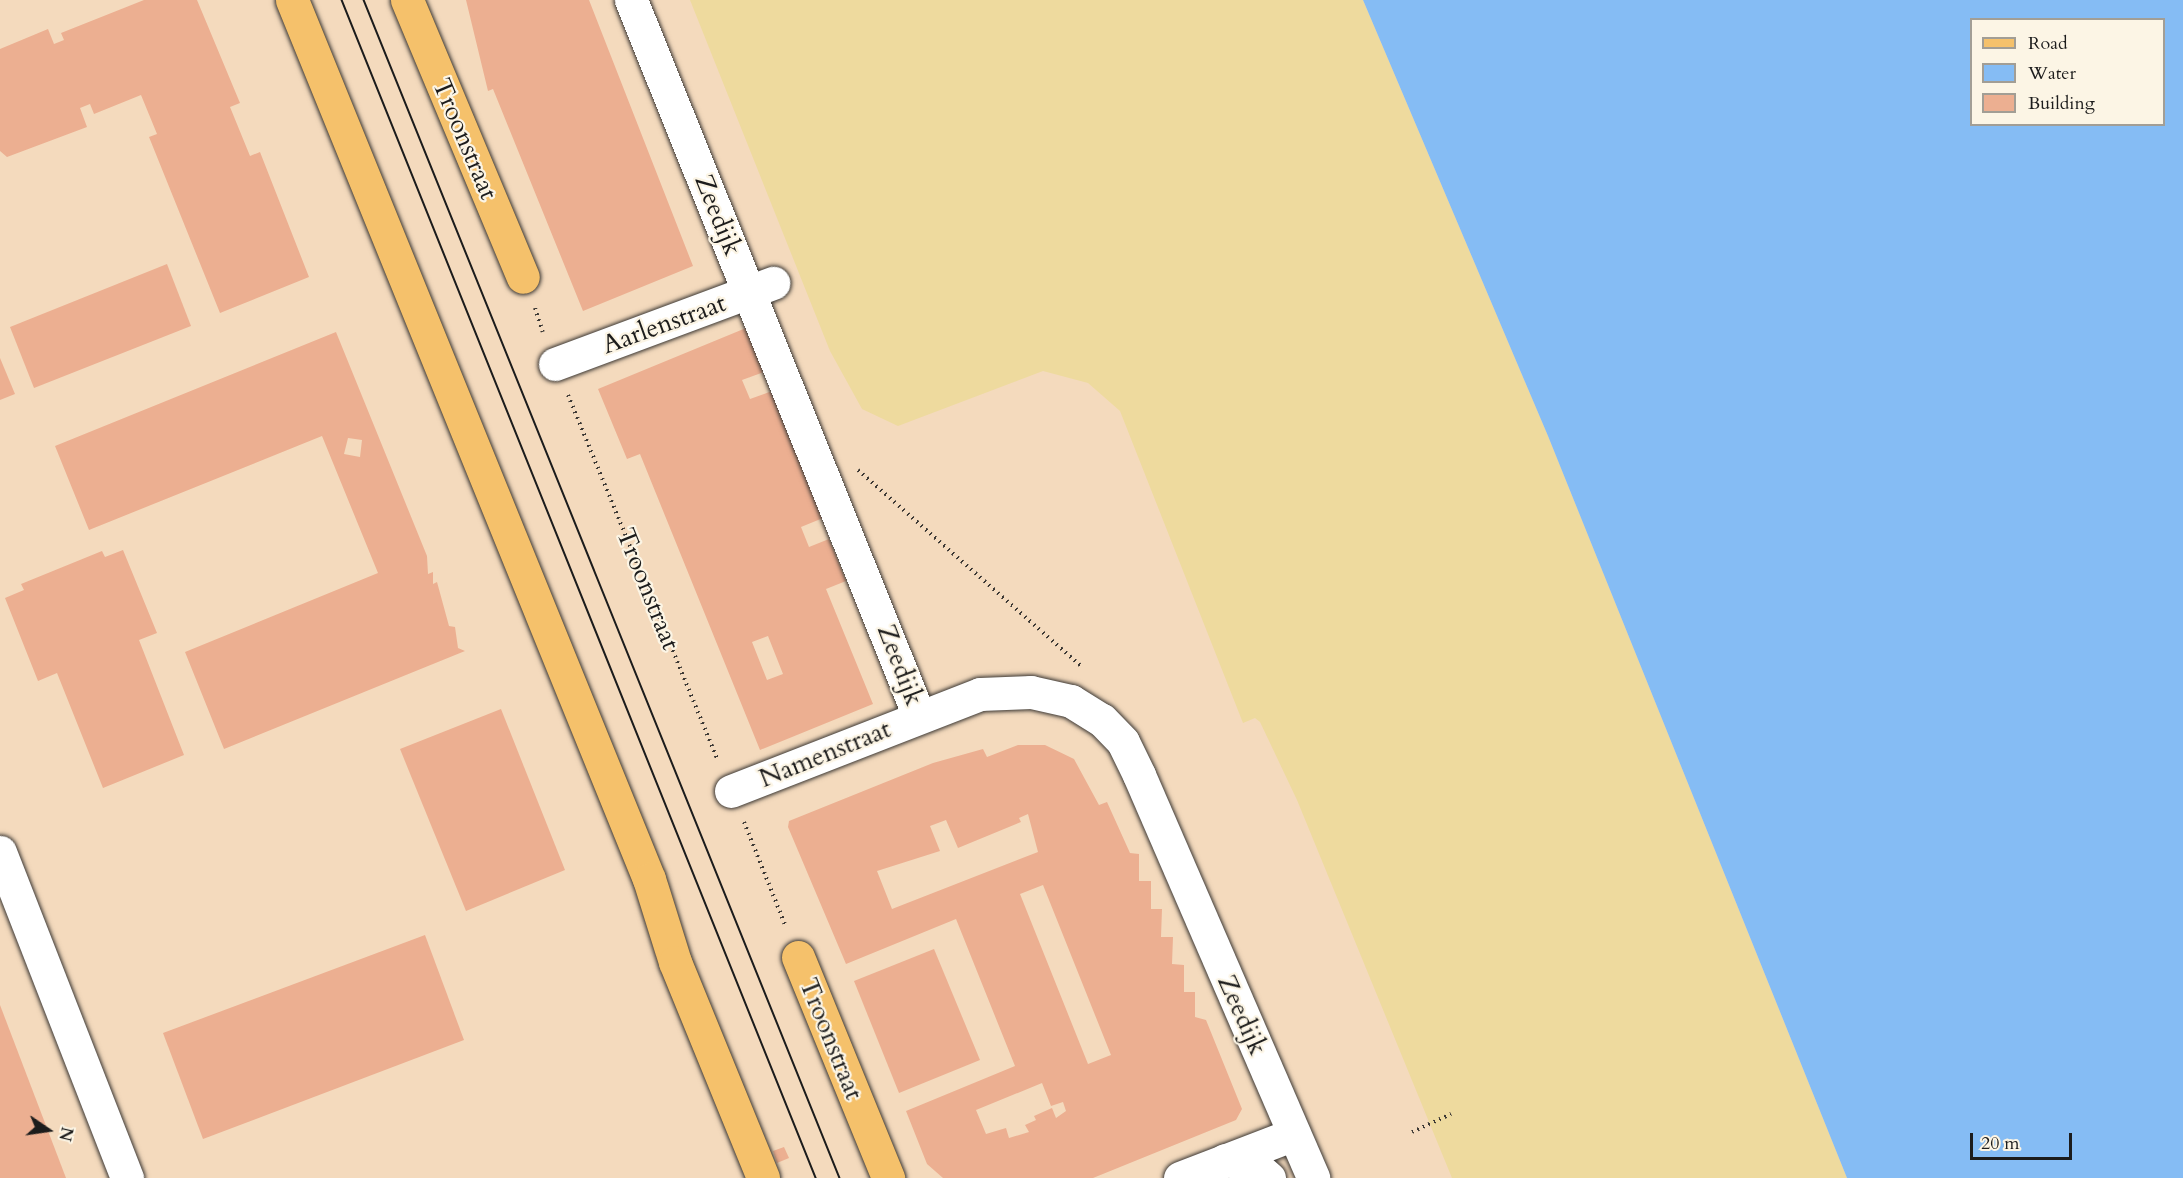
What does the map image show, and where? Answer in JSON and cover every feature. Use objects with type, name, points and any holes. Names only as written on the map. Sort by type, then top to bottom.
[{"type":"main road","points":[[292,0],[649,879],[675,962],[763,1178]]},
{"type":"main road","name":"Troonstraat","points":[[407,0],[523,277]]},
{"type":"main road","name":"Troonstraat","points":[[798,957],[888,1178]]},
{"type":"street","name":"Zeedijk","points":[[631,0],[761,288],[841,512],[919,716],[980,694],[1031,692],[1071,701],[1102,720],[1123,742],[1313,1178]]},
{"type":"street","name":"Aarlenstraat","points":[[555,364],[761,288]]},
{"type":"street","name":"Namenstraat","points":[[731,791],[919,716]]},
{"type":"street","points":[[0,852],[127,1178]]},
{"type":"street","points":[[1180,1178],[1294,1134]]},
{"type":"street","points":[[1225,1160],[1254,1165],[1269,1178]]},
{"type":"path","name":"Troonstraat","points":[[523,277],[555,364],[798,957]]},
{"type":"path","points":[[853,463],[873,487],[1085,669]]},
{"type":"path","points":[[1412,1132],[1451,1114]]},
{"type":"sand","points":[[690,0],[1363,0],[1548,436],[1847,1178],[1452,1178],[1297,800],[1260,722],[1255,718],[1243,723],[1120,411],[1088,383],[1043,371],[898,426],[862,409],[830,351]]},
{"type":"water","points":[[1363,0],[2183,0],[2183,1178],[1847,1178],[1548,436]]},
{"type":"building","points":[[144,0],[197,0],[240,103],[230,107],[250,156],[260,152],[309,277],[220,313],[149,137],[157,134],[141,95],[94,114],[90,104],[80,108],[87,127],[7,157],[0,151],[0,49],[48,29],[54,44],[64,40],[61,33]]},
{"type":"building","points":[[466,0],[589,0],[693,266],[583,311],[493,89],[488,91]]},
{"type":"building","points":[[167,264],[191,326],[34,388],[10,327]]},
{"type":"building","points":[[746,328],[764,372],[742,380],[750,399],[772,391],[823,518],[801,527],[809,547],[829,539],[846,581],[826,589],[873,704],[760,750],[640,454],[627,459],[598,389]],"holes":[[[768,636],[783,674],[767,680],[752,642]]]},
{"type":"building","points":[[336,332],[427,556],[428,574],[433,572],[433,584],[437,582],[449,626],[455,627],[458,648],[465,651],[224,749],[185,652],[378,573],[322,436],[89,530],[55,446]],"holes":[[[348,438],[362,440],[360,457],[344,454]]]},
{"type":"building","points":[[0,358],[15,394],[0,400]]},
{"type":"building","points":[[123,550],[157,633],[139,640],[184,755],[103,788],[57,673],[38,681],[5,598],[24,590],[21,584],[102,551],[105,557]]},
{"type":"building","points":[[501,709],[565,870],[466,911],[400,749]]},
{"type":"building","points":[[1018,745],[1045,745],[1074,759],[1099,805],[1107,802],[1130,853],[1139,854],[1139,881],[1151,881],[1151,909],[1162,909],[1161,937],[1173,937],[1172,964],[1184,965],[1184,992],[1195,992],[1195,1017],[1206,1020],[1242,1109],[1236,1120],[1093,1178],[943,1178],[927,1164],[906,1111],[1015,1066],[956,919],[846,964],[788,827],[789,821],[933,763],[983,749],[987,757]],"holes":[[[1028,814],[1038,852],[892,909],[877,871],[940,851],[930,826],[946,820],[958,848],[1021,822],[1019,818]],[[1043,885],[1111,1055],[1088,1064],[1020,894]],[[1042,1083],[1051,1106],[1063,1102],[1066,1111],[1056,1118],[1052,1108],[1034,1116],[1036,1120],[1025,1125],[1029,1132],[1009,1138],[1006,1128],[986,1134],[976,1110]]]},
{"type":"building","points":[[425,935],[464,1040],[203,1139],[163,1033]]},
{"type":"building","points":[[934,949],[980,1060],[899,1093],[854,981]]},
{"type":"building","points":[[0,1005],[66,1178],[0,1178]]},
{"type":"building","points":[[784,1147],[789,1158],[777,1163],[773,1151]]},
{"type":"tram line","points":[[342,0],[816,1178]]},
{"type":"tram line","points":[[364,0],[840,1178]]}]
